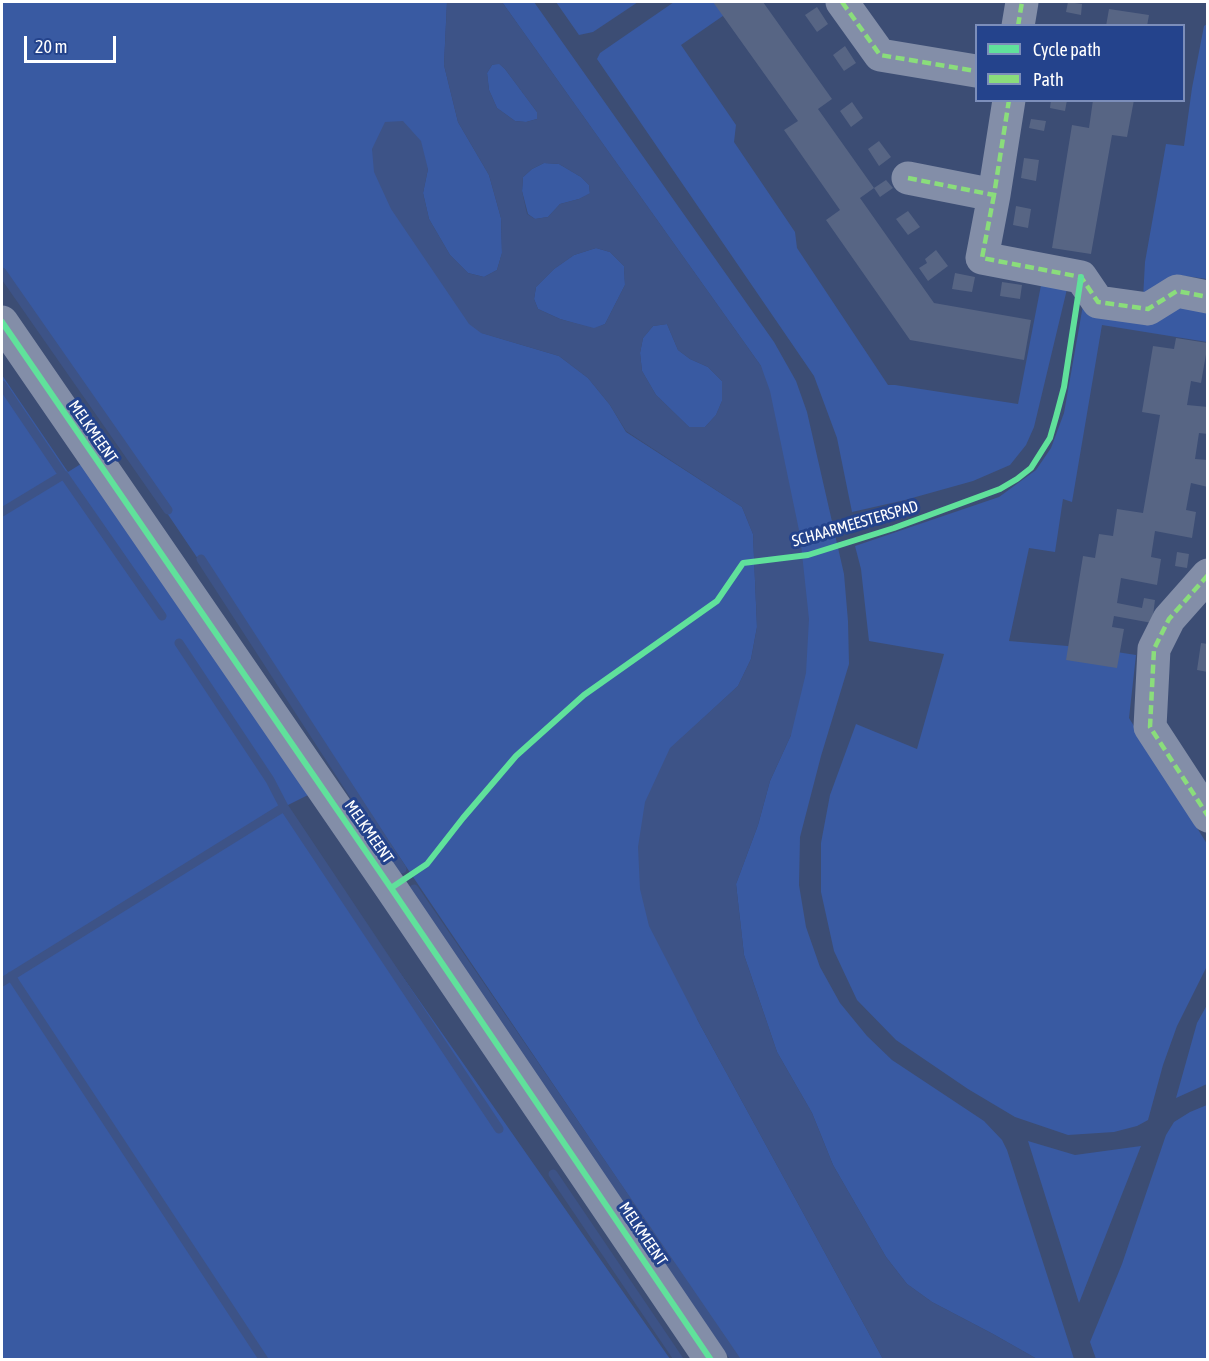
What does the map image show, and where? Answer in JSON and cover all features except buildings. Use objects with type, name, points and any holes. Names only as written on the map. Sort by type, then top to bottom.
[{"type":"street","points":[[842,2],[880,55],[975,71]]},
{"type":"street","points":[[1018,24],[1022,2]]},
{"type":"street","points":[[1009,102],[982,258],[1081,277],[1098,302],[1148,309],[1177,291],[1208,297]]},
{"type":"street","points":[[908,178],[994,195]]},
{"type":"street","name":"MELKMEENT","points":[[2,322],[711,1359]]},
{"type":"street","points":[[1208,575],[1170,619],[1154,649],[1150,728],[1208,816]]},
{"type":"shaded area","points":[[2,2],[447,2],[444,65],[458,122],[489,175],[501,218],[502,253],[497,270],[484,277],[468,273],[450,255],[429,219],[423,193],[428,169],[372,149],[482,333],[559,356],[588,378],[610,405],[626,432],[742,507],[753,534],[757,627],[751,659],[738,686],[670,749],[697,1019],[883,1359],[739,1359],[2,269]]},
{"type":"shaded area","points":[[447,2],[502,2],[761,366],[770,391],[800,535],[809,619],[806,673],[791,735],[770,781],[758,825],[736,884],[744,955],[777,1052],[812,1113],[833,1165],[886,1257],[907,1284],[932,1302],[1037,1359],[883,1359],[697,1019],[649,926],[640,889],[638,847],[645,802],[670,748],[738,686],[751,659],[757,627],[753,534],[742,507],[626,431],[610,405],[588,378],[559,356],[481,333],[469,324],[391,209],[374,172],[372,149],[385,122],[403,121],[421,141],[428,169],[423,193],[429,219],[450,255],[468,273],[484,277],[497,270],[502,253],[501,218],[489,175],[458,122],[444,65]],"holes":[[[499,64],[505,69],[537,112],[537,119],[526,122],[515,121],[497,108],[489,90],[487,73],[492,65]],[[544,163],[559,164],[581,177],[589,185],[590,193],[579,199],[560,204],[548,217],[535,219],[527,214],[522,191],[523,177]],[[596,248],[610,252],[624,266],[625,285],[605,324],[594,328],[560,319],[538,309],[534,299],[536,287],[554,269],[574,255]],[[667,324],[678,350],[690,359],[708,367],[722,381],[722,401],[716,415],[705,427],[689,427],[656,395],[642,371],[640,353],[643,338],[653,326]]]},
{"type":"shaded area","points":[[502,2],[534,2],[774,342],[796,381],[807,412],[844,574],[849,664],[821,756],[800,837],[799,885],[806,927],[820,967],[840,1003],[867,1036],[892,1060],[984,1121],[1002,1140],[1074,1359],[1037,1359],[932,1302],[907,1284],[886,1257],[833,1165],[812,1113],[777,1052],[744,955],[736,884],[758,825],[770,781],[791,735],[761,366]]},
{"type":"shaded area","points":[[556,2],[638,2],[593,32],[579,35]]},
{"type":"shaded area","points":[[674,2],[743,2],[681,45],[736,125],[734,142],[795,232],[797,248],[888,385],[1018,404],[1042,280],[1067,289],[1034,427],[1026,445],[1010,465],[973,481],[852,512],[837,438],[814,376],[597,59],[600,53]]},
{"type":"shaded area","points":[[1207,24],[1207,279],[1177,275],[1175,282],[1143,299],[1145,262],[1166,144],[1184,146],[1192,88],[1204,26]]},
{"type":"shaded area","points":[[499,63],[537,112],[537,119],[526,122],[515,121],[497,108],[489,90],[487,73],[492,65]]},
{"type":"shaded area","points":[[544,163],[559,164],[581,177],[589,185],[590,194],[560,204],[548,217],[535,219],[528,214],[522,191],[523,177]]},
{"type":"shaded area","points":[[596,248],[610,252],[624,266],[625,285],[605,324],[594,329],[560,319],[538,309],[534,299],[536,287],[554,269],[574,255]]},
{"type":"shaded area","points":[[1183,302],[1207,306],[1207,342],[1102,325],[1072,502],[1063,499],[1055,552],[1029,548],[1009,641],[1091,648],[1136,655],[1129,718],[1207,844],[1207,966],[1177,1026],[1163,1065],[1148,1120],[1137,1126],[1114,1132],[1068,1135],[1015,1117],[968,1089],[896,1040],[857,1000],[834,951],[821,892],[821,843],[830,795],[856,724],[917,749],[944,654],[869,641],[861,569],[855,546],[999,497],[1036,470],[1051,448],[1064,413],[1083,305]]},
{"type":"shaded area","points":[[667,324],[678,350],[690,359],[708,367],[722,381],[722,401],[716,415],[705,427],[689,427],[656,395],[642,371],[640,353],[643,338],[653,326]]},
{"type":"shaded area","points":[[2,375],[68,472],[84,462],[310,794],[284,807],[670,1359],[2,1359]]},
{"type":"shaded area","points":[[1207,1005],[1207,1084],[1176,1098],[1197,1023]]},
{"type":"shaded area","points":[[1207,1105],[1207,1359],[1096,1359],[1090,1342],[1122,1264],[1166,1135],[1174,1122]]},
{"type":"shaded area","points":[[1028,1141],[1075,1155],[1141,1146],[1079,1303]]},
{"type":"waterway","points":[[2,272],[168,510]]},
{"type":"waterway","points":[[2,385],[63,475],[2,512]]},
{"type":"waterway","points":[[64,475],[162,616]]},
{"type":"waterway","points":[[201,559],[402,869]]},
{"type":"waterway","points":[[2,982],[284,807],[270,780],[179,643]]},
{"type":"waterway","points":[[284,807],[499,1129]]},
{"type":"waterway","points":[[414,889],[736,1360]]},
{"type":"waterway","points":[[11,976],[264,1360]]},
{"type":"waterway","points":[[553,1174],[679,1360]]},
{"type":"marked path","points":[[842,2],[880,55],[975,71]]},
{"type":"marked path","points":[[1018,24],[1022,2]]},
{"type":"marked path","points":[[908,178],[994,195],[1009,102]]},
{"type":"marked path","points":[[994,195],[982,258],[1081,277],[1098,302],[1148,309],[1177,291],[1208,297]]},
{"type":"marked path","points":[[1208,575],[1169,619],[1154,649],[1150,727],[1208,816]]},
{"type":"cycle path","name":"SCHAARMEESTERSPAD","points":[[391,888],[427,864],[516,756],[584,695],[717,601],[743,563],[808,555],[894,528],[1000,489],[1031,468],[1050,438],[1064,387],[1081,277]]},
{"type":"cycle path","points":[[2,322],[391,888],[711,1360]]}]
